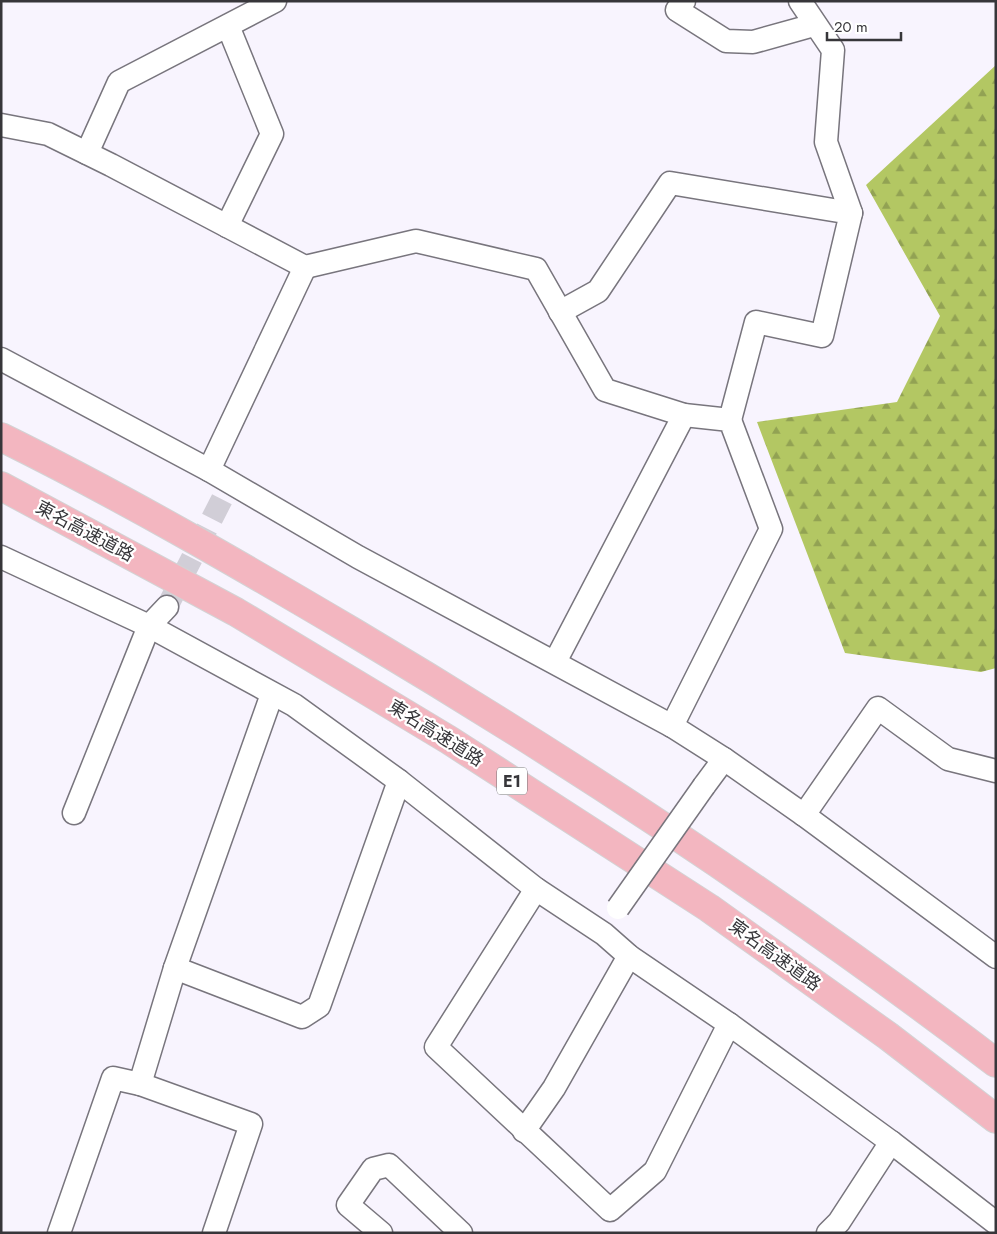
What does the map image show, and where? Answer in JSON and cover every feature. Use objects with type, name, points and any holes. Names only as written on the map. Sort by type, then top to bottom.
[{"type":"highway","name":"E1","points":[[1,437],[54,463],[257,575],[471,702],[733,873],[913,1000],[996,1063]]},
{"type":"highway","name":"東名高速道路","points":[[1,486],[236,612],[449,740],[709,908],[888,1036],[996,1119]]},
{"type":"street","points":[[87,153],[119,82],[274,1]]},
{"type":"street","points":[[684,1],[677,10],[726,41],[753,42],[814,25]]},
{"type":"street","points":[[672,726],[771,529],[730,420],[756,322],[822,336],[851,213],[826,142],[833,50],[814,25],[800,1]]},
{"type":"street","points":[[227,226],[272,134],[228,26]]},
{"type":"street","points":[[1,126],[48,134],[305,266],[416,240],[536,269],[605,390],[684,415],[730,420]]},
{"type":"street","points":[[560,312],[598,291],[670,184],[851,213]]},
{"type":"street","points":[[209,470],[305,266]]},
{"type":"street","points":[[1,358],[209,470],[229,492],[358,557],[672,726],[724,759],[804,815],[996,957]]},
{"type":"street","points":[[555,662],[684,415]]},
{"type":"street","points":[[1,557],[149,626],[294,705],[399,781],[536,888],[604,934],[629,956],[729,1024],[891,1142],[996,1223]]},
{"type":"street","points":[[74,813],[149,626],[167,607]]},
{"type":"street","points":[[140,1084],[175,968],[272,694]]},
{"type":"street","points":[[804,815],[878,708],[948,759],[996,771]]},
{"type":"street","points":[[604,934],[618,908],[724,759]]},
{"type":"street","points":[[175,968],[302,1017],[319,1006],[399,781]]},
{"type":"street","points":[[536,888],[436,1047],[610,1210],[655,1171],[729,1024]]},
{"type":"street","points":[[524,1131],[554,1088],[629,956]]},
{"type":"street","points":[[59,1233],[113,1078],[140,1084],[251,1124],[214,1233]]},
{"type":"street","points":[[828,1233],[839,1222],[891,1142]]},
{"type":"street","points":[[381,1233],[348,1206],[373,1169],[389,1165],[461,1233]]},
{"type":"green space","points":[[996,65],[996,668],[981,672],[845,653],[757,422],[897,402],[940,316],[866,185]]},
{"type":"tunnel","points":[[167,607],[222,499]]}]
